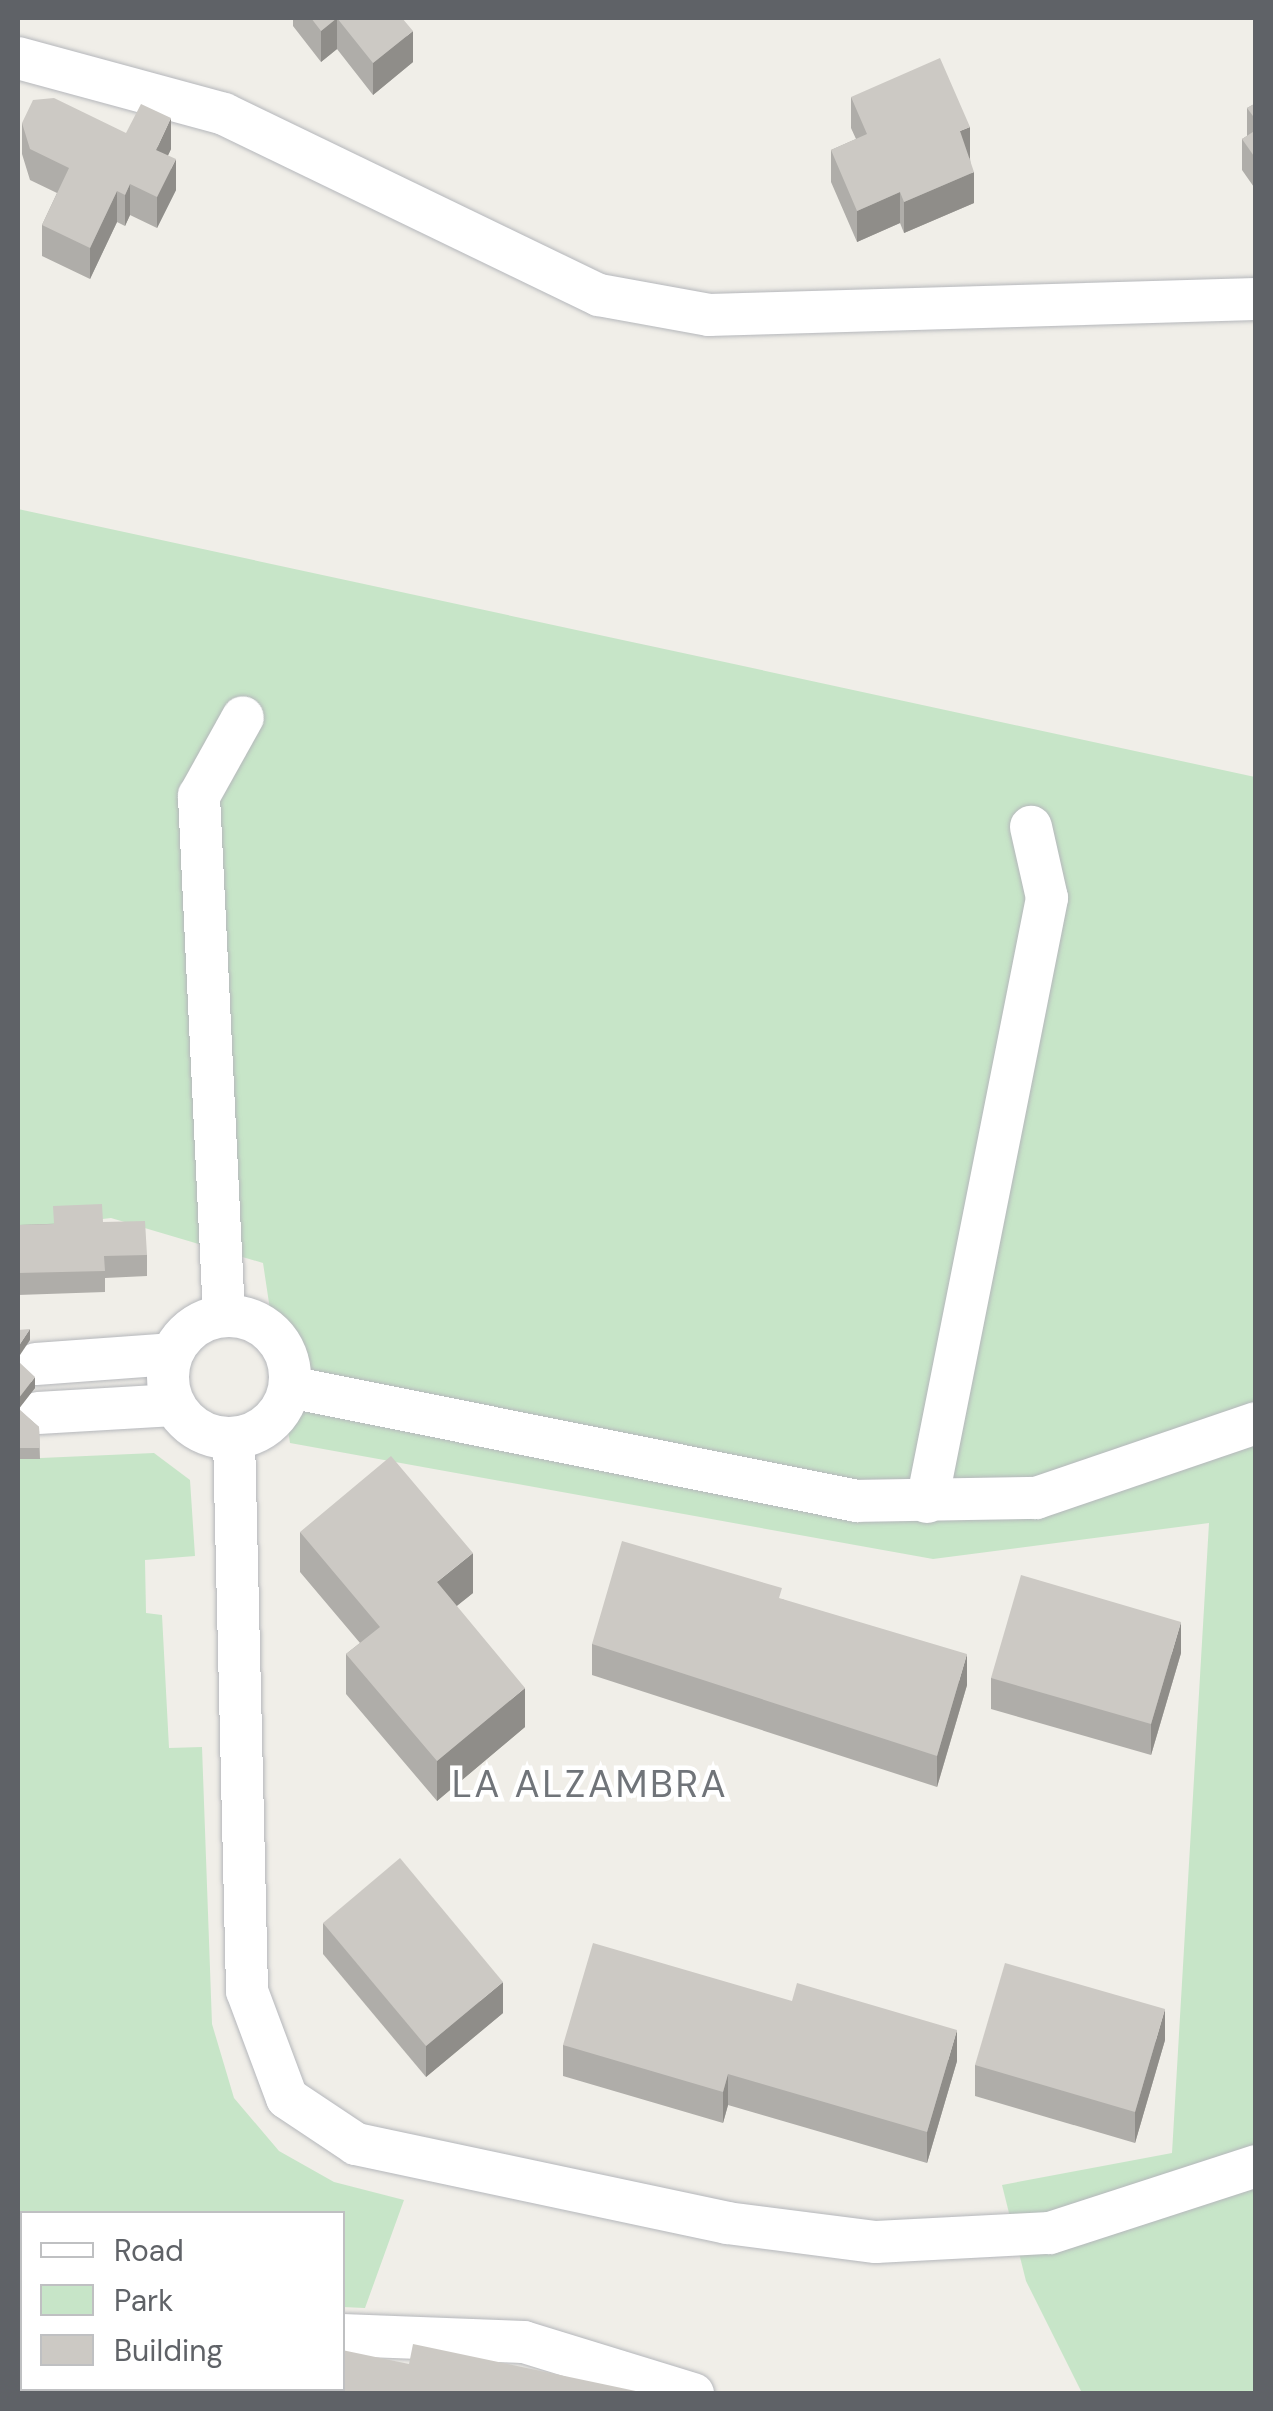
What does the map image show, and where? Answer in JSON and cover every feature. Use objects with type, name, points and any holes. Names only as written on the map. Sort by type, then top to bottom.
[{"type":"street","points":[[18,58],[224,114],[598,295],[709,315],[1256,299]]},
{"type":"street","points":[[224,1316],[199,796],[243,718]]},
{"type":"street","points":[[927,1502],[1047,898],[1030,827]]},
{"type":"street","points":[[38,1412],[174,1405],[210,1435],[234,1438],[270,1422],[290,1387],[284,1350],[260,1323],[224,1316],[192,1327],[171,1354],[174,1405]]},
{"type":"street","points":[[36,1364],[171,1354]]},
{"type":"street","points":[[290,1387],[857,1501],[1036,1498],[1256,1423]]},
{"type":"street","points":[[234,1438],[247,1991],[287,2098],[356,2144],[727,2223],[876,2242],[1050,2234],[1256,2166]]},
{"type":"street","points":[[345,2334],[524,2342],[693,2394]]},
{"type":"green space","points":[[18,509],[1255,777],[1255,2393],[1082,2393],[1026,2281],[1002,2185],[1172,2153],[1209,1523],[933,1559],[290,1443],[263,1263],[111,1218],[18,1229]]},
{"type":"green space","points":[[154,1453],[190,1480],[195,1556],[145,1560],[146,1613],[162,1615],[169,1748],[202,1747],[212,2024],[234,2098],[279,2151],[334,2182],[404,2200],[365,2308],[345,2307],[345,2211],[20,2211],[18,2298],[18,1459]]},
{"type":"building","points":[[311,18],[337,18],[321,31]]},
{"type":"building","points":[[337,18],[402,18],[413,31],[373,63]]},
{"type":"building","points":[[940,58],[970,127],[960,131],[974,172],[904,202],[900,192],[857,211],[831,150],[867,134],[851,97]]},
{"type":"building","points":[[54,98],[126,133],[141,104],[171,118],[156,150],[176,159],[157,197],[130,184],[125,195],[117,191],[90,248],[42,225],[69,168],[30,149],[22,123],[33,100]]},
{"type":"building","points":[[1256,103],[1256,120],[1247,108]]},
{"type":"building","points":[[1256,130],[1256,159],[1242,139]]},
{"type":"building","points":[[102,1204],[103,1222],[145,1221],[147,1255],[104,1256],[105,1271],[18,1273],[18,1225],[54,1224],[53,1206]]},
{"type":"building","points":[[30,1329],[18,1347],[18,1330]]},
{"type":"building","points":[[18,1361],[35,1377],[18,1399]]},
{"type":"building","points":[[18,1408],[39,1427],[40,1448],[18,1448]]},
{"type":"building","points":[[391,1456],[473,1553],[437,1582],[525,1688],[437,1761],[346,1654],[380,1627],[300,1532]]},
{"type":"building","points":[[622,1541],[782,1588],[779,1598],[967,1654],[937,1756],[592,1644]]},
{"type":"building","points":[[1021,1575],[1181,1622],[1151,1724],[991,1678]]},
{"type":"building","points":[[400,1858],[503,1982],[426,2046],[323,1923]]},
{"type":"building","points":[[593,1943],[792,2001],[797,1983],[957,2030],[927,2132],[728,2074],[723,2092],[563,2045]]},
{"type":"building","points":[[1005,1963],[1165,2009],[1135,2112],[975,2065]]},
{"type":"building","points":[[413,2344],[650,2394],[250,2394],[345,2391],[345,2351],[409,2364]]},
{"type":"district","name":"LA ALZAMBRA","points":[[590,1785]]}]
